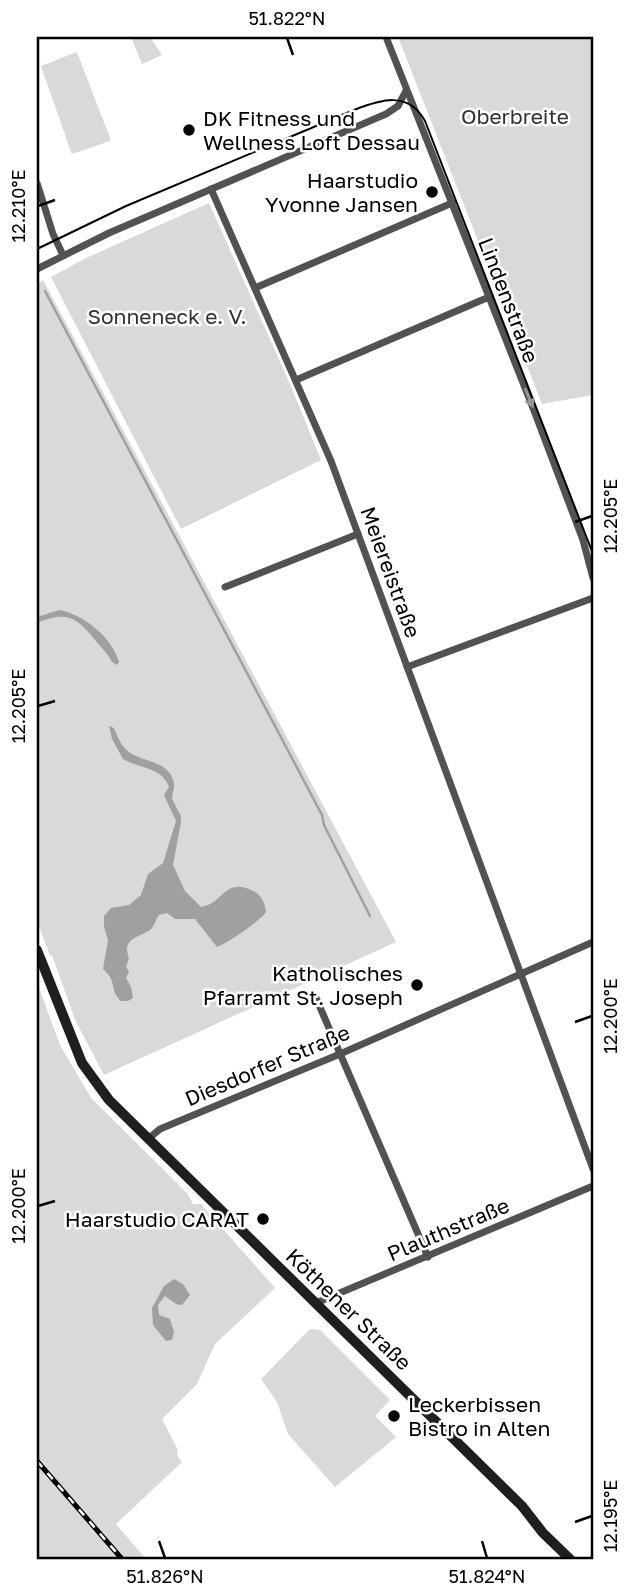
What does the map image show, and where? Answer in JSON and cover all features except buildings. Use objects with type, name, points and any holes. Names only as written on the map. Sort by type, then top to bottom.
[{"type":"main road","name":"Köthener Straße","points":[[37,950],[74,1045],[99,1088],[522,1506],[570,1559]]},
{"type":"street","name":"Lindenstraße","points":[[386,37],[583,540],[593,578]]},
{"type":"street","points":[[37,269],[109,233],[386,114],[398,106],[406,92]]},
{"type":"street","points":[[37,183],[53,234],[63,255]]},
{"type":"street","name":"Meiereistraße","points":[[211,189],[296,380],[358,534],[593,1169]]},
{"type":"street","points":[[255,288],[452,203]]},
{"type":"street","points":[[296,380],[489,297]]},
{"type":"street","points":[[225,587],[358,534]]},
{"type":"street","points":[[407,667],[593,598]]},
{"type":"street","name":"Diesdorfer Straße","points":[[148,1139],[160,1129],[340,1054],[593,943]]},
{"type":"street","points":[[316,998],[428,1257]]},
{"type":"street","name":"Plauthstraße","points":[[316,1303],[593,1186]]},
{"type":"green space","points":[[131,37],[150,37],[162,55],[142,64]]},
{"type":"green space","name":"Oberbreite","points":[[398,37],[593,37],[593,395],[542,404]]},
{"type":"green space","points":[[77,52],[110,141],[71,153],[41,66]]},
{"type":"green space","name":"Sonneneck e. V.","points":[[209,203],[321,460],[181,529],[51,277],[86,258]]},
{"type":"green space","points":[[43,280],[396,942],[104,1075],[75,1020],[37,921],[37,284]]},
{"type":"green space","points":[[37,982],[60,1045],[91,1098],[187,1193],[193,1204],[201,1204],[275,1288],[215,1344],[197,1384],[162,1419],[182,1462],[116,1524],[146,1559],[37,1559]]},
{"type":"green space","points":[[310,1329],[320,1330],[390,1400],[375,1416],[396,1437],[335,1487],[288,1434],[277,1402],[261,1379]]},
{"type":"shaded area","points":[[59,610],[78,616],[95,628],[110,644],[119,662],[117,665],[76,621],[56,617],[37,623],[37,617]]},
{"type":"shaded area","points":[[109,726],[114,728],[129,752],[161,766],[171,775],[174,785],[172,799],[181,816],[173,865],[185,891],[201,907],[208,905],[229,889],[242,887],[260,896],[266,912],[243,932],[217,947],[195,919],[175,919],[167,913],[159,915],[151,929],[129,942],[126,967],[129,972],[126,978],[133,998],[128,1001],[121,1001],[117,997],[108,974],[103,969],[108,940],[104,916],[111,908],[129,905],[141,895],[148,874],[163,863],[176,821],[164,795],[169,787],[166,780],[156,772],[123,759],[112,739]]},
{"type":"shaded area","points":[[174,1279],[183,1284],[190,1295],[182,1305],[165,1296],[158,1305],[159,1315],[170,1319],[174,1332],[172,1340],[166,1341],[153,1325],[152,1308],[164,1286]]},
{"type":"waterway","points":[[45,291],[322,815],[324,825],[370,916]]},
{"type":"tram line","points":[[37,249],[126,206],[354,110],[393,100],[410,105],[425,121],[593,554]]},
{"type":"railway","points":[[37,1461],[122,1559]]},
{"type":"place","name":"DK Fitness und Wellness Loft Dessau","points":[[189,130]]},
{"type":"place","name":"Haarstudio Yvonne Jansen","points":[[432,192]]},
{"type":"place","name":"Katholisches Pfarramt St. Joseph","points":[[417,985]]},
{"type":"place","name":"Haarstudio CARAT","points":[[263,1219]]},
{"type":"place","name":"Leckerbissen Bistro in Alten","points":[[394,1416]]}]
